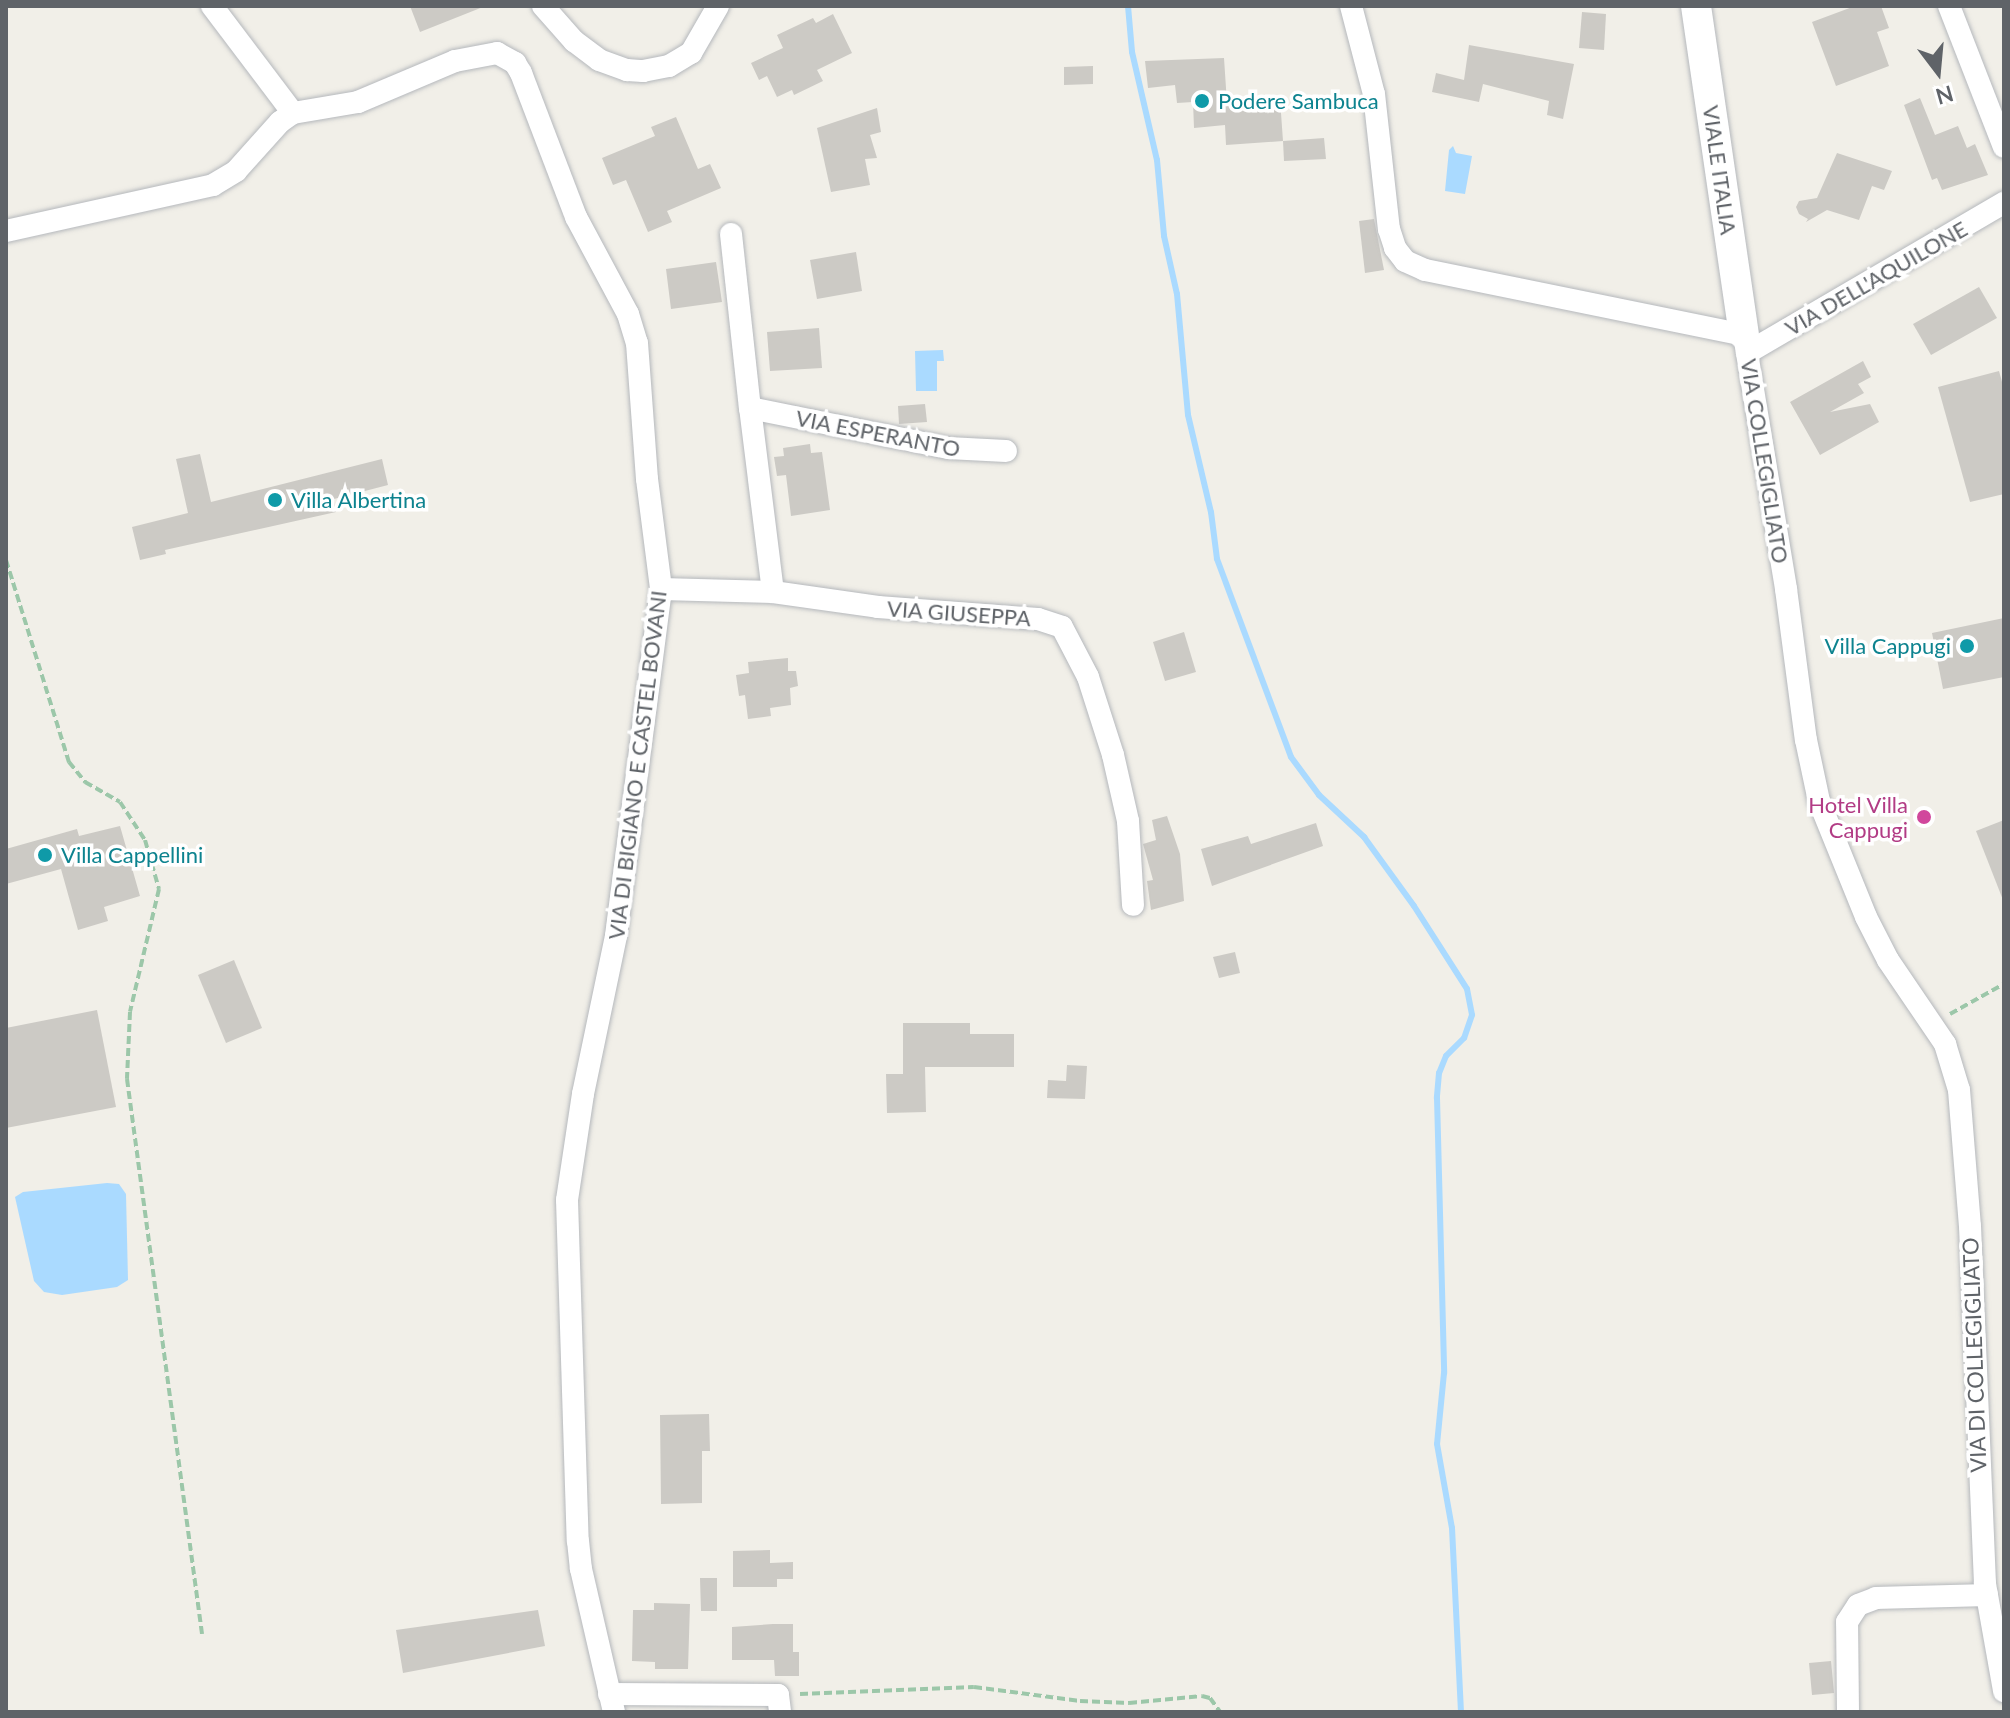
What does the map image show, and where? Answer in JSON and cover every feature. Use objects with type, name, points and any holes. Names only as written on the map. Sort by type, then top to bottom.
[{"type":"street","points":[[6,231],[213,185],[236,171],[280,122],[293,113],[212,6]]},
{"type":"street","points":[[543,6],[574,41],[599,60],[615,67],[643,71],[669,66],[691,53],[718,6]]},
{"type":"street","name":"VIA COLLEGIGLIATO","points":[[1351,6],[1374,94],[1389,229],[1395,248],[1405,261],[1425,270],[1746,344],[1786,589],[1806,740],[1819,801],[1866,917],[1888,960],[1933,1023]]},
{"type":"street","name":"VIALE ITALIA","points":[[1696,6],[1746,344]]},
{"type":"street","points":[[1949,6],[2004,147]]},
{"type":"street","name":"VIA DI BIGIANO E CASTEL BOVANI","points":[[293,113],[358,102],[467,57],[497,53],[515,63],[576,217],[633,327],[661,589],[616,936],[568,1181],[578,1541],[612,1703]]},
{"type":"street","name":"VIA DELL'AQUILONE","points":[[1746,344],[2004,203]]},
{"type":"street","points":[[731,234],[773,592]]},
{"type":"street","name":"VIA ESPERANTO","points":[[750,408],[948,448],[1006,451]]},
{"type":"street","name":"VIA GIUSEPPA","points":[[661,589],[773,592],[878,607],[1038,619],[1062,627],[1073,642],[1088,677],[1113,755],[1128,821],[1133,905]]},
{"type":"street","name":"VIA DI COLLEGIGLIATO","points":[[1933,1023],[1952,1063],[1963,1109],[1978,1470],[1987,1595],[2004,1691]]},
{"type":"street","points":[[1848,1712],[1847,1622],[1858,1605],[1876,1598],[1987,1595]]},
{"type":"street","points":[[612,1703],[779,1704]]},
{"type":"path","points":[[6,560],[69,762],[85,782],[120,802],[145,840],[159,889],[130,1012],[127,1079],[202,1634]]},
{"type":"path","points":[[1933,1023],[2004,984]]},
{"type":"path","points":[[779,1704],[945,1687],[991,1688],[1117,1703],[1202,1696],[1215,1703],[1220,1712]]},
{"type":"water","points":[[1453,146],[1456,153],[1472,156],[1465,194],[1445,191],[1449,150]]},
{"type":"water","points":[[943,350],[944,361],[937,361],[937,391],[916,391],[915,351]]},
{"type":"water","points":[[119,1184],[126,1194],[128,1280],[117,1287],[62,1295],[44,1292],[34,1281],[15,1197],[23,1192]]},
{"type":"building","points":[[410,6],[483,6],[483,7],[420,32]]},
{"type":"building","points":[[1855,6],[1881,6],[1889,28],[1877,32],[1889,66],[1836,86],[1812,22]]},
{"type":"building","points":[[1582,12],[1606,14],[1604,50],[1579,48]]},
{"type":"building","points":[[833,14],[852,53],[817,70],[823,81],[794,95],[792,90],[777,97],[767,76],[759,80],[751,63],[783,48],[777,35],[813,18],[816,23]]},
{"type":"building","points":[[1469,45],[1574,64],[1563,119],[1547,115],[1549,101],[1483,84],[1479,102],[1432,92],[1436,73],[1464,80]]},
{"type":"building","name":"Podere Sambuca","points":[[1224,58],[1227,103],[1280,99],[1283,141],[1226,145],[1225,125],[1194,128],[1193,102],[1177,103],[1175,85],[1148,88],[1145,61]]},
{"type":"building","points":[[1093,66],[1093,84],[1064,85],[1064,67]]},
{"type":"building","points":[[1920,98],[1935,135],[1958,126],[1967,148],[1975,144],[1988,175],[1942,190],[1937,178],[1932,180],[1904,105]]},
{"type":"building","points":[[877,108],[881,132],[870,135],[877,158],[865,159],[870,185],[831,192],[817,128]]},
{"type":"building","points":[[676,117],[698,169],[710,164],[721,188],[667,211],[672,222],[648,232],[626,180],[613,185],[602,158],[655,136],[651,127]]},
{"type":"building","points":[[1324,138],[1326,159],[1284,161],[1283,141]]},
{"type":"building","points":[[1837,153],[1892,171],[1884,190],[1872,186],[1859,220],[1827,210],[1806,222],[1808,219],[1799,214],[1796,207],[1799,201],[1817,198]]},
{"type":"building","points":[[1374,219],[1384,270],[1365,273],[1359,221]]},
{"type":"building","points":[[856,252],[862,291],[817,299],[810,260]]},
{"type":"building","points":[[716,262],[722,302],[671,309],[666,269]]},
{"type":"building","points":[[1979,287],[1997,318],[1931,355],[1913,324]]},
{"type":"building","points":[[819,328],[822,368],[770,371],[767,332]]},
{"type":"building","points":[[1863,361],[1871,377],[1858,384],[1864,393],[1830,412],[1870,404],[1879,422],[1820,455],[1790,402]]},
{"type":"building","points":[[1999,371],[2004,389],[2004,494],[1970,502],[1938,387]]},
{"type":"building","points":[[925,404],[927,422],[899,424],[898,406]]},
{"type":"building","points":[[810,444],[811,453],[822,452],[830,510],[791,516],[786,475],[777,476],[774,457],[784,456],[783,448]]},
{"type":"building","name":"Villa Albertina","points":[[200,454],[211,502],[382,459],[388,485],[334,499],[336,512],[165,550],[166,554],[140,560],[132,527],[188,513],[176,459]]},
{"type":"building","name":"Villa Cappugi","points":[[2004,618],[2004,677],[1943,689],[1932,633]]},
{"type":"building","points":[[1184,632],[1196,672],[1165,681],[1153,642]]},
{"type":"building","points":[[788,658],[788,671],[796,671],[798,686],[790,688],[791,705],[770,708],[771,716],[748,719],[745,695],[739,696],[736,675],[749,673],[748,662]]},
{"type":"building","points":[[1167,816],[1180,854],[1184,901],[1151,910],[1147,881],[1153,880],[1143,844],[1156,840],[1152,820]]},
{"type":"building","points":[[2004,820],[2004,900],[2003,900],[1976,831]]},
{"type":"building","points":[[1316,823],[1323,846],[1212,886],[1201,849],[1248,836],[1251,844]]},
{"type":"building","points":[[120,826],[140,896],[104,907],[108,921],[78,930],[61,869],[6,884],[6,849],[77,829],[79,836]]},
{"type":"building","points":[[1235,952],[1240,973],[1219,978],[1213,957]]},
{"type":"building","points":[[234,960],[262,1028],[226,1043],[198,975]]},
{"type":"building","points":[[97,1010],[116,1107],[6,1128],[6,1028]]},
{"type":"building","points":[[903,1023],[970,1023],[970,1034],[1014,1034],[1014,1067],[925,1067],[926,1112],[887,1113],[886,1074],[903,1074]]},
{"type":"building","points":[[1067,1065],[1087,1066],[1085,1099],[1047,1098],[1048,1080],[1066,1081]]},
{"type":"building","points":[[709,1414],[710,1451],[702,1451],[702,1503],[661,1504],[660,1415]]},
{"type":"building","points":[[770,1550],[770,1563],[793,1562],[793,1579],[777,1579],[777,1587],[733,1587],[733,1551]]},
{"type":"building","points":[[700,1578],[717,1578],[717,1611],[701,1611]]},
{"type":"building","points":[[654,1603],[690,1604],[688,1669],[655,1669],[655,1662],[632,1661],[633,1610],[654,1610]]},
{"type":"building","points":[[538,1610],[545,1646],[403,1673],[396,1630]]},
{"type":"building","points":[[793,1624],[793,1652],[799,1652],[799,1676],[775,1676],[774,1660],[732,1660],[732,1627]]},
{"type":"building","points":[[1831,1661],[1834,1693],[1812,1695],[1809,1663]]},
{"type":"waterway","points":[[1128,6],[1132,52],[1157,160],[1164,236],[1177,294],[1188,415],[1211,512],[1217,559],[1291,757],[1319,795],[1364,837],[1414,906],[1467,989],[1472,1015],[1464,1038],[1446,1056],[1439,1073],[1437,1098],[1444,1373],[1437,1444],[1452,1528],[1461,1712]]},
{"type":"place","name":"Podere Sambuca","points":[[1202,101]]},
{"type":"place","name":"Villa Albertina","points":[[275,500]]},
{"type":"place","name":"Villa Cappugi","points":[[1967,646]]},
{"type":"place","name":"Hotel Villa Cappugi","points":[[1924,817]]},
{"type":"place","name":"Villa Cappellini","points":[[45,855]]}]
